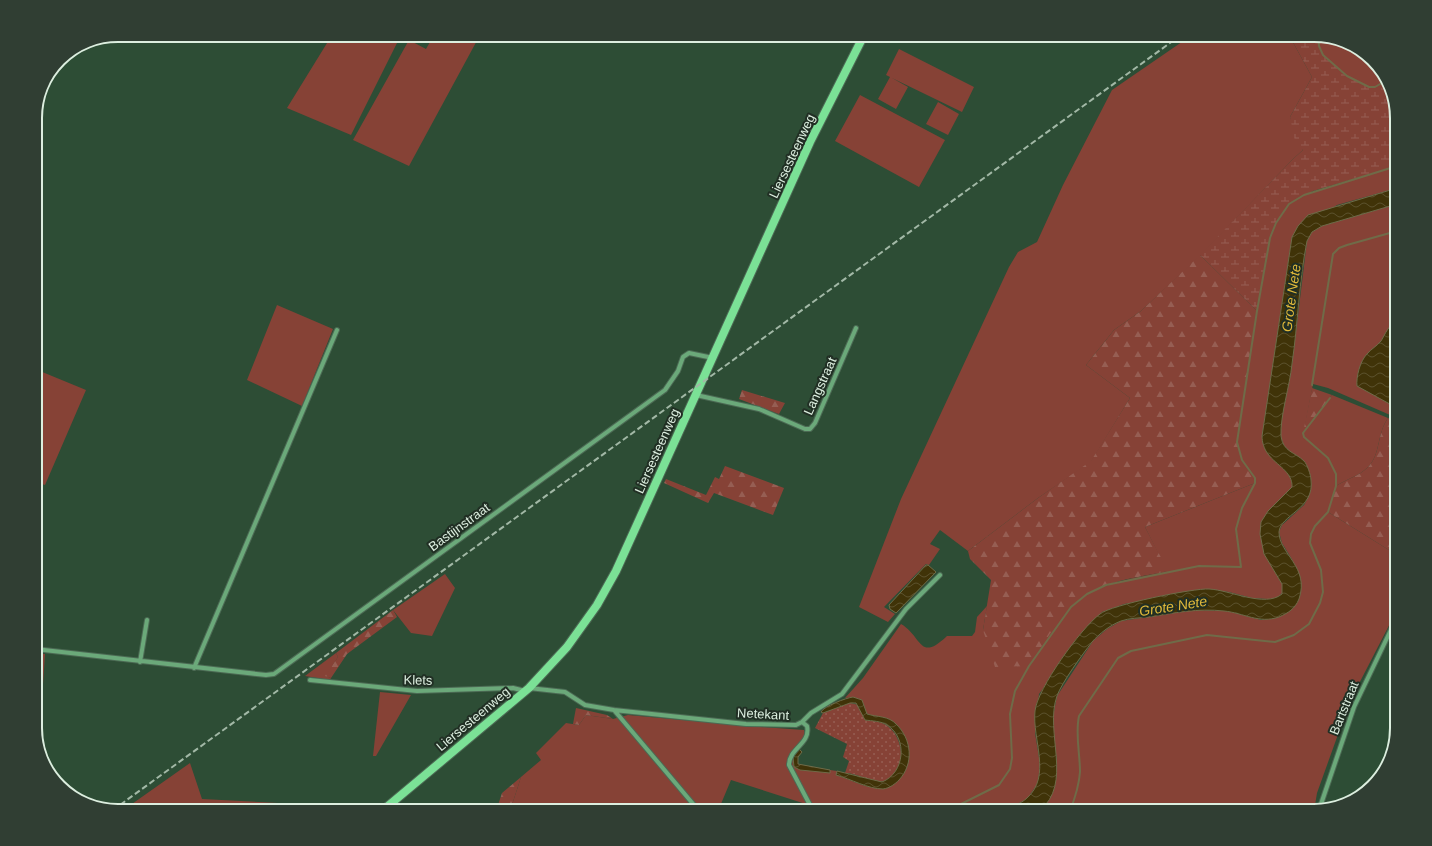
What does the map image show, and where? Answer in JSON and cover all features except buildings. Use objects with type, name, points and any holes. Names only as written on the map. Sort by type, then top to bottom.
[{"type":"street","name":"Liersesteenweg","points":[[390,804],[527,690],[567,647],[597,605],[624,553],[810,142],[860,42]]},
{"type":"street","name":"Langstraat","points":[[696,395],[759,409],[805,429],[810,429],[815,423],[856,328]]},
{"type":"street","points":[[194,668],[337,330]]},
{"type":"street","name":"Bastijnstraat","points":[[42,650],[266,676],[274,674],[665,390],[678,371],[683,357],[689,353],[713,358]]},
{"type":"street","name":"Netekant","points":[[527,690],[565,692],[585,704],[614,710],[746,724],[796,725],[802,722],[811,713],[842,694],[906,609],[940,575]]},
{"type":"street","points":[[140,662],[147,620]]},
{"type":"street","name":"Bartstraat","points":[[1321,803],[1354,707],[1390,632]]},
{"type":"street","name":"Klets","points":[[310,680],[417,691],[513,688],[527,690]]},
{"type":"street","points":[[614,710],[693,804]]},
{"type":"street","points":[[802,722],[807,726],[808,732],[803,744],[795,750],[789,758],[790,765],[810,804]]},
{"type":"green space","points":[[328,42],[398,42],[351,135],[287,108]]},
{"type":"green space","points":[[408,42],[413,42],[426,49],[430,42],[476,42],[409,166],[353,140]]},
{"type":"green space","points":[[1182,42],[1293,42],[1312,77],[1290,117],[1303,150],[1200,256],[1141,311],[1114,330],[1086,365],[1130,398],[1091,462],[1038,498],[968,551],[940,530],[930,544],[940,549],[929,565],[926,564],[884,607],[895,614],[888,622],[859,607],[901,499],[1009,267],[1018,252],[1037,242],[1063,185],[1112,90]]},
{"type":"green space","points":[[1293,42],[1319,42],[1323,55],[1347,76],[1369,87],[1375,87],[1381,83],[1389,103],[1390,168],[1313,191],[1289,204],[1276,223],[1270,238],[1257,311],[1200,255],[1303,150],[1295,141],[1290,117],[1312,77]]},
{"type":"green space","points":[[1319,42],[1324,43],[1352,52],[1368,64],[1381,83],[1375,87],[1369,87],[1347,76],[1323,55]]},
{"type":"green space","points":[[899,49],[974,87],[962,112],[892,78],[908,87],[896,109],[878,99],[890,77],[886,75]]},
{"type":"green space","points":[[860,95],[945,140],[919,187],[835,141]]},
{"type":"green space","points":[[938,102],[959,114],[948,135],[926,124]]},
{"type":"green space","points":[[1390,168],[1390,190],[1337,205],[1292,237],[1262,436],[1291,478],[1293,487],[1268,511],[1276,573],[1282,584],[1282,593],[1276,599],[1268,599],[1252,598],[1229,592],[1207,589],[1124,604],[1102,612],[1039,694],[1035,733],[1040,764],[1038,783],[1027,799],[1017,804],[806,804],[731,780],[721,804],[512,804],[521,777],[541,760],[536,753],[566,723],[579,725],[586,715],[613,719],[628,715],[804,730],[804,739],[794,756],[793,765],[830,773],[830,770],[837,771],[836,775],[871,787],[887,785],[899,779],[906,769],[907,761],[905,741],[901,729],[892,721],[866,713],[864,704],[857,698],[845,698],[863,678],[901,624],[908,629],[921,645],[931,647],[938,644],[947,636],[972,636],[975,632],[977,617],[987,606],[983,630],[1057,623],[1071,607],[1092,592],[1129,579],[1167,571],[1145,527],[1255,483],[1254,478],[1242,460],[1237,442],[1257,311],[1270,238],[1276,223],[1289,204],[1304,195]]},
{"type":"green space","points":[[1390,206],[1390,415],[1328,388],[1313,384],[1304,431],[1332,395],[1388,418],[1382,429],[1375,457],[1372,462],[1365,470],[1336,486],[1328,512],[1390,551],[1390,624],[1350,701],[1317,793],[1315,804],[1045,804],[1056,779],[1057,761],[1052,722],[1057,696],[1093,641],[1107,629],[1121,621],[1193,610],[1228,611],[1261,620],[1275,618],[1293,561],[1282,543],[1279,532],[1282,525],[1304,505],[1309,496],[1311,480],[1305,462],[1292,454],[1284,446],[1281,437],[1281,423],[1292,365],[1307,241],[1312,232],[1322,226]]},
{"type":"green space","points":[[1200,255],[1257,311],[1237,442],[1242,460],[1255,478],[1255,483],[1145,527],[1168,571],[1120,581],[1092,592],[1080,600],[1061,619],[1029,666],[995,667],[983,630],[991,580],[970,559],[968,551],[1038,498],[1091,461],[1130,398],[1086,365],[1114,330],[1141,311]]},
{"type":"green space","points":[[277,305],[333,329],[302,406],[247,380]]},
{"type":"green space","points":[[42,372],[86,390],[45,485],[42,484]]},
{"type":"green space","points":[[1312,388],[1332,395],[1303,433]]},
{"type":"green space","points":[[742,390],[785,403],[779,414],[739,399]]},
{"type":"green space","points":[[1388,418],[1390,419],[1390,551],[1328,512],[1336,486],[1365,470],[1372,462],[1375,457],[1385,423]]},
{"type":"green space","points":[[725,466],[784,488],[773,515],[714,493],[708,503],[664,483],[666,479],[706,495],[715,477],[719,479]]},
{"type":"green space","points":[[445,574],[455,588],[432,636],[411,633],[393,610]]},
{"type":"green space","points":[[393,610],[397,617],[347,654],[331,678],[325,676],[338,657],[336,653]]},
{"type":"green space","points":[[336,653],[338,657],[326,676],[331,678],[330,680],[305,676]]},
{"type":"green space","points":[[42,654],[45,654],[42,700]]},
{"type":"green space","points":[[380,692],[411,695],[376,756],[373,756]]},
{"type":"green space","points":[[850,703],[859,705],[865,720],[876,721],[886,725],[892,730],[897,738],[900,746],[900,764],[892,777],[884,781],[879,782],[869,780],[855,774],[845,773],[849,761],[843,757],[847,744],[815,728],[823,713]]},
{"type":"green space","points":[[576,708],[607,715],[613,719],[586,715],[579,725],[573,724]]},
{"type":"green space","points":[[190,763],[202,799],[278,803],[277,804],[132,804]]},
{"type":"green space","points":[[521,777],[512,804],[498,804],[502,793]]},
{"type":"green space","points":[[278,803],[298,804],[277,804]]},
{"type":"water","name":"Grote Nete","points":[[1390,190],[1390,206],[1322,226],[1312,232],[1307,241],[1302,271],[1291,372],[1281,428],[1281,436],[1284,445],[1287,449],[1304,461],[1308,467],[1311,478],[1311,490],[1308,498],[1303,505],[1285,521],[1279,532],[1280,540],[1298,570],[1301,578],[1299,599],[1293,608],[1288,612],[1272,619],[1258,619],[1224,611],[1195,611],[1127,619],[1105,630],[1092,642],[1083,654],[1057,696],[1054,710],[1054,725],[1057,772],[1055,787],[1049,800],[1045,804],[1019,804],[1027,798],[1034,789],[1038,779],[1040,768],[1035,711],[1043,689],[1051,674],[1072,645],[1082,632],[1100,614],[1107,610],[1135,602],[1200,589],[1217,590],[1257,599],[1275,598],[1282,594],[1282,584],[1264,554],[1260,534],[1261,522],[1268,511],[1292,487],[1292,482],[1287,473],[1271,458],[1267,452],[1262,441],[1262,436],[1292,237],[1298,226],[1308,215]]},
{"type":"water","points":[[1390,326],[1390,404],[1357,386],[1359,369],[1362,361],[1381,341]]},
{"type":"water","points":[[926,565],[936,572],[896,613],[890,609],[889,605]]},
{"type":"water","points":[[853,697],[862,700],[867,714],[893,721],[901,730],[908,744],[909,759],[904,774],[899,780],[888,788],[877,789],[865,786],[836,775],[837,771],[882,782],[890,778],[895,771],[901,755],[901,746],[894,731],[882,723],[865,720],[856,703],[850,703],[823,713],[821,712],[831,705]]},
{"type":"water","points":[[799,749],[802,752],[798,757],[798,764],[830,770],[830,773],[800,770],[794,767],[793,757]]},
{"type":"waterway","points":[[1319,42],[1323,55],[1347,76],[1369,87],[1375,87],[1381,83]]},
{"type":"waterway","points":[[961,804],[999,785],[1010,769],[1012,758],[1010,714],[1015,691],[1029,666],[1071,607],[1087,594],[1106,585],[1199,566],[1241,567],[1236,529],[1242,508],[1255,483],[1255,478],[1242,460],[1237,442],[1270,238],[1276,223],[1289,204],[1304,195],[1390,168]]},
{"type":"waterway","points":[[1312,385],[1333,254],[1339,248],[1347,245],[1390,233]]},
{"type":"waterway","points":[[1072,804],[1079,782],[1080,772],[1078,737],[1079,716],[1118,658],[1131,651],[1207,635],[1275,642],[1294,635],[1309,624],[1320,603],[1323,592],[1321,570],[1310,543],[1311,534],[1315,526],[1328,512],[1336,486],[1336,474],[1328,458],[1304,437],[1303,433],[1330,398]]},
{"type":"railway","points":[[121,804],[1171,42]]}]
